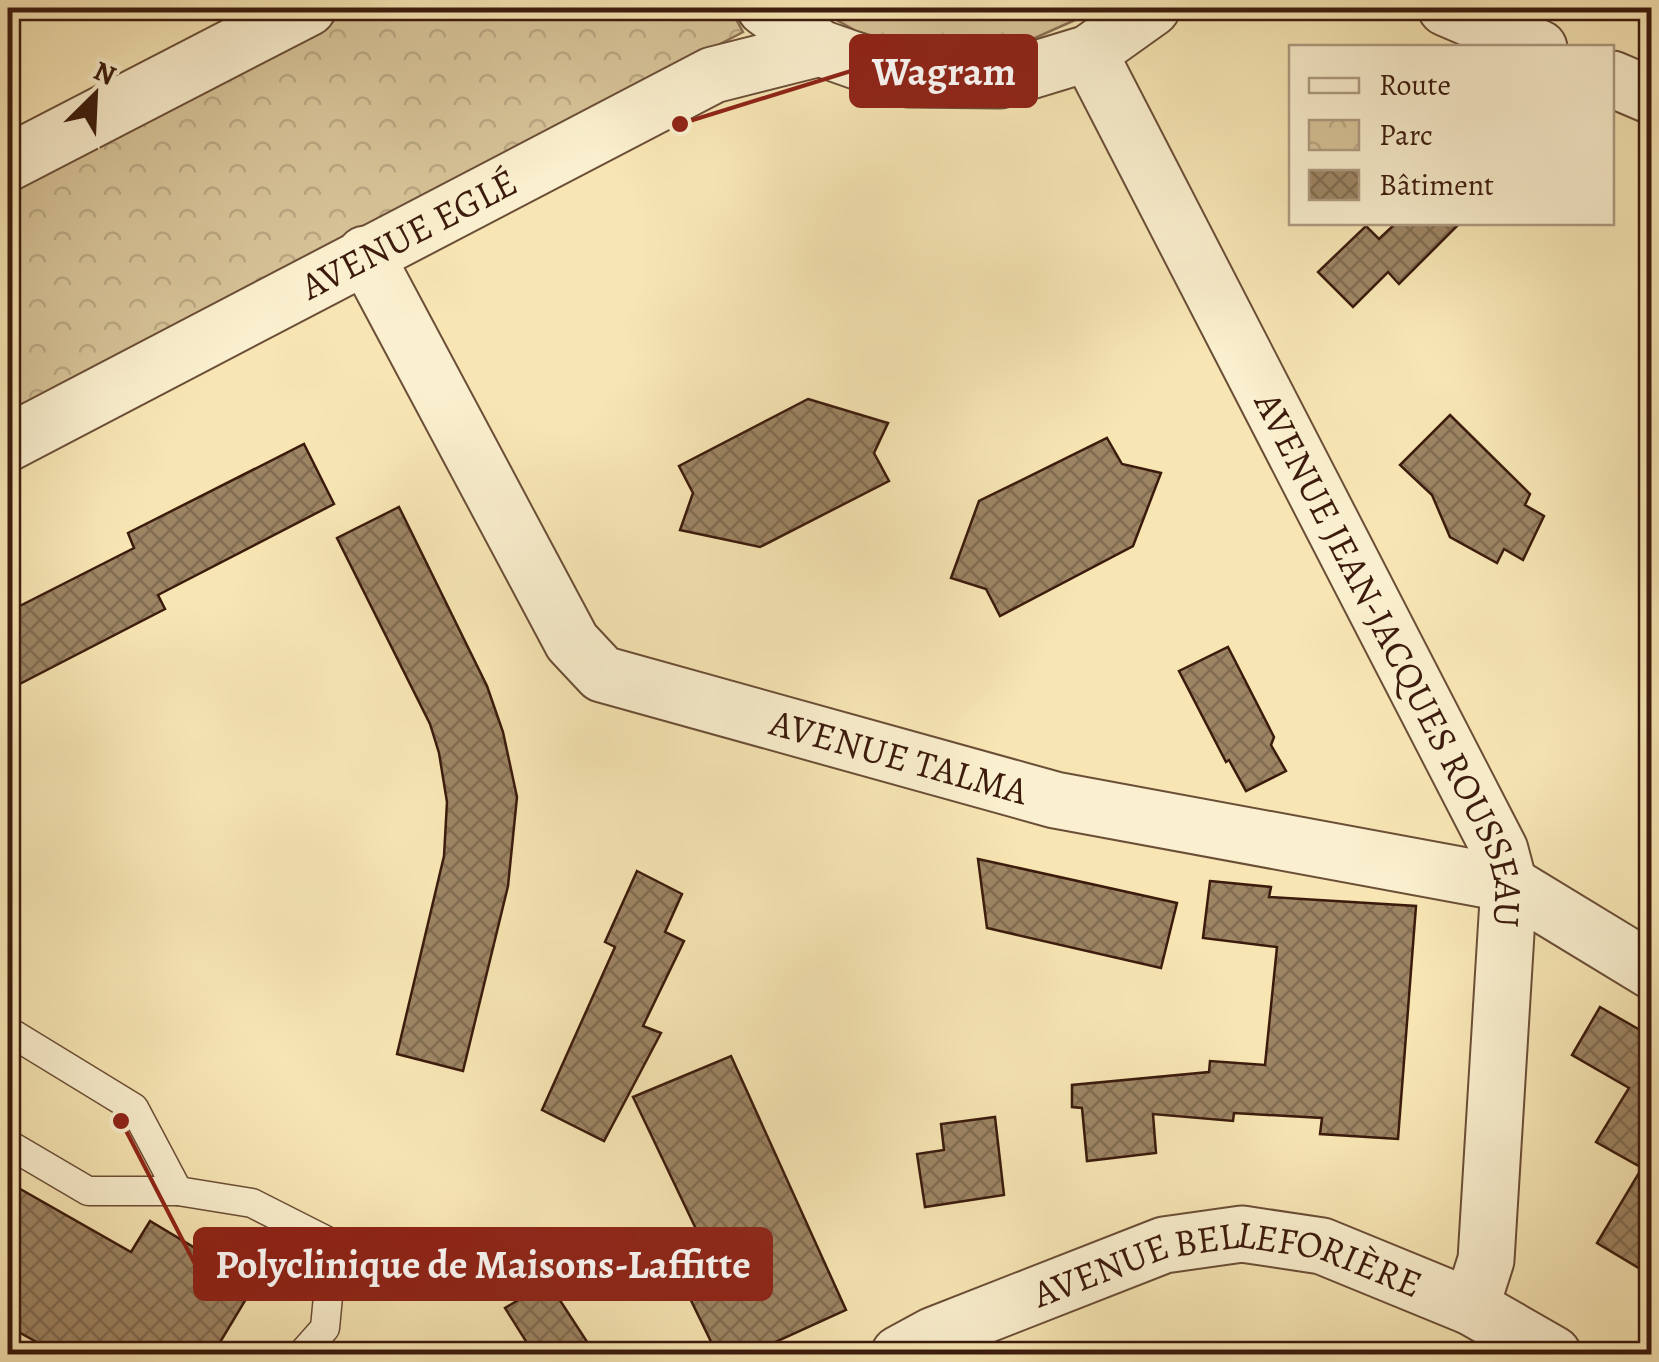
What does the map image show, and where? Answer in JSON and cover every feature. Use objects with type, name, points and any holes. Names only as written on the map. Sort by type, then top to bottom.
[{"type":"street","points":[[8,163],[250,21],[308,8]]},
{"type":"street","points":[[765,8],[820,48],[908,79],[1000,80],[1089,54],[1152,8]]},
{"type":"street","points":[[1446,8],[1532,45]]},
{"type":"street","name":"AVENUE EGLÉ","points":[[8,442],[713,75],[820,48]]},
{"type":"street","name":"AVENUE JEAN-JACQUES ROUSSEAU","points":[[1089,54],[1500,850],[1509,884],[1486,1260],[1471,1307]]},
{"type":"street","points":[[1614,80],[1652,96]]},
{"type":"street","name":"AVENUE TALMA","points":[[366,254],[572,642],[602,674],[1055,800],[1509,884],[1652,971]]},
{"type":"street","name":"AVENUE BELLEFORIÈRE","points":[[899,1354],[934,1336],[1164,1245],[1242,1234],[1322,1246],[1471,1307],[1553,1354]]},
{"type":"lane","points":[[8,1031],[134,1108],[178,1191]]},
{"type":"lane","points":[[8,1144],[88,1191],[178,1191],[252,1203],[333,1244],[324,1328],[302,1354]]},
{"type":"green space","points":[[358,8],[730,8],[743,32],[8,415],[8,187]]},
{"type":"green space","points":[[816,8],[1102,8],[1010,49],[931,53],[856,31]]},
{"type":"building","points":[[1394,225],[1458,225],[1399,284],[1388,272],[1353,307],[1318,272],[1366,226],[1379,239]]},
{"type":"building","points":[[808,399],[888,423],[874,453],[889,481],[760,547],[680,530],[693,493],[679,466]]},
{"type":"building","points":[[1450,415],[1530,494],[1525,505],[1544,516],[1523,560],[1504,549],[1497,563],[1450,537],[1432,495],[1400,465]]},
{"type":"building","points":[[1107,438],[1122,464],[1161,473],[1133,546],[1000,616],[986,589],[951,578],[979,501]]},
{"type":"building","points":[[304,444],[334,504],[158,595],[165,609],[8,690],[8,612],[134,548],[128,533]]},
{"type":"building","points":[[399,507],[487,686],[503,732],[517,797],[508,886],[463,1071],[397,1054],[444,856],[447,802],[430,724],[337,538]]},
{"type":"building","points":[[1228,647],[1274,737],[1271,745],[1286,771],[1246,791],[1229,760],[1226,762],[1179,671]]},
{"type":"building","points":[[978,859],[1177,903],[1161,968],[987,928]]},
{"type":"building","points":[[637,871],[682,894],[665,932],[684,941],[643,1026],[661,1033],[604,1141],[542,1110],[615,947],[605,942]]},
{"type":"building","points":[[1210,881],[1271,887],[1269,897],[1416,906],[1398,1139],[1320,1134],[1322,1118],[1234,1113],[1233,1121],[1153,1114],[1156,1153],[1087,1161],[1082,1108],[1072,1107],[1072,1085],[1209,1072],[1210,1061],[1265,1065],[1277,947],[1203,938]]},
{"type":"building","points":[[1600,1007],[1652,1037],[1652,1276],[1597,1243],[1642,1168],[1596,1142],[1629,1088],[1572,1055]]},
{"type":"building","points":[[731,1056],[846,1310],[749,1354],[717,1354],[685,1288],[717,1273],[633,1097]]},
{"type":"building","points":[[995,1117],[1004,1195],[925,1207],[917,1154],[944,1150],[941,1124]]},
{"type":"building","points":[[8,1182],[131,1252],[150,1221],[255,1284],[213,1354],[58,1354],[8,1326]]},
{"type":"building","points":[[548,1282],[595,1354],[534,1354],[505,1308]]},
{"type":"place","name":"Wagram","points":[[680,124]]},
{"type":"place","name":"Polyclinique de Maisons-Laffitte","points":[[121,1121]]}]
